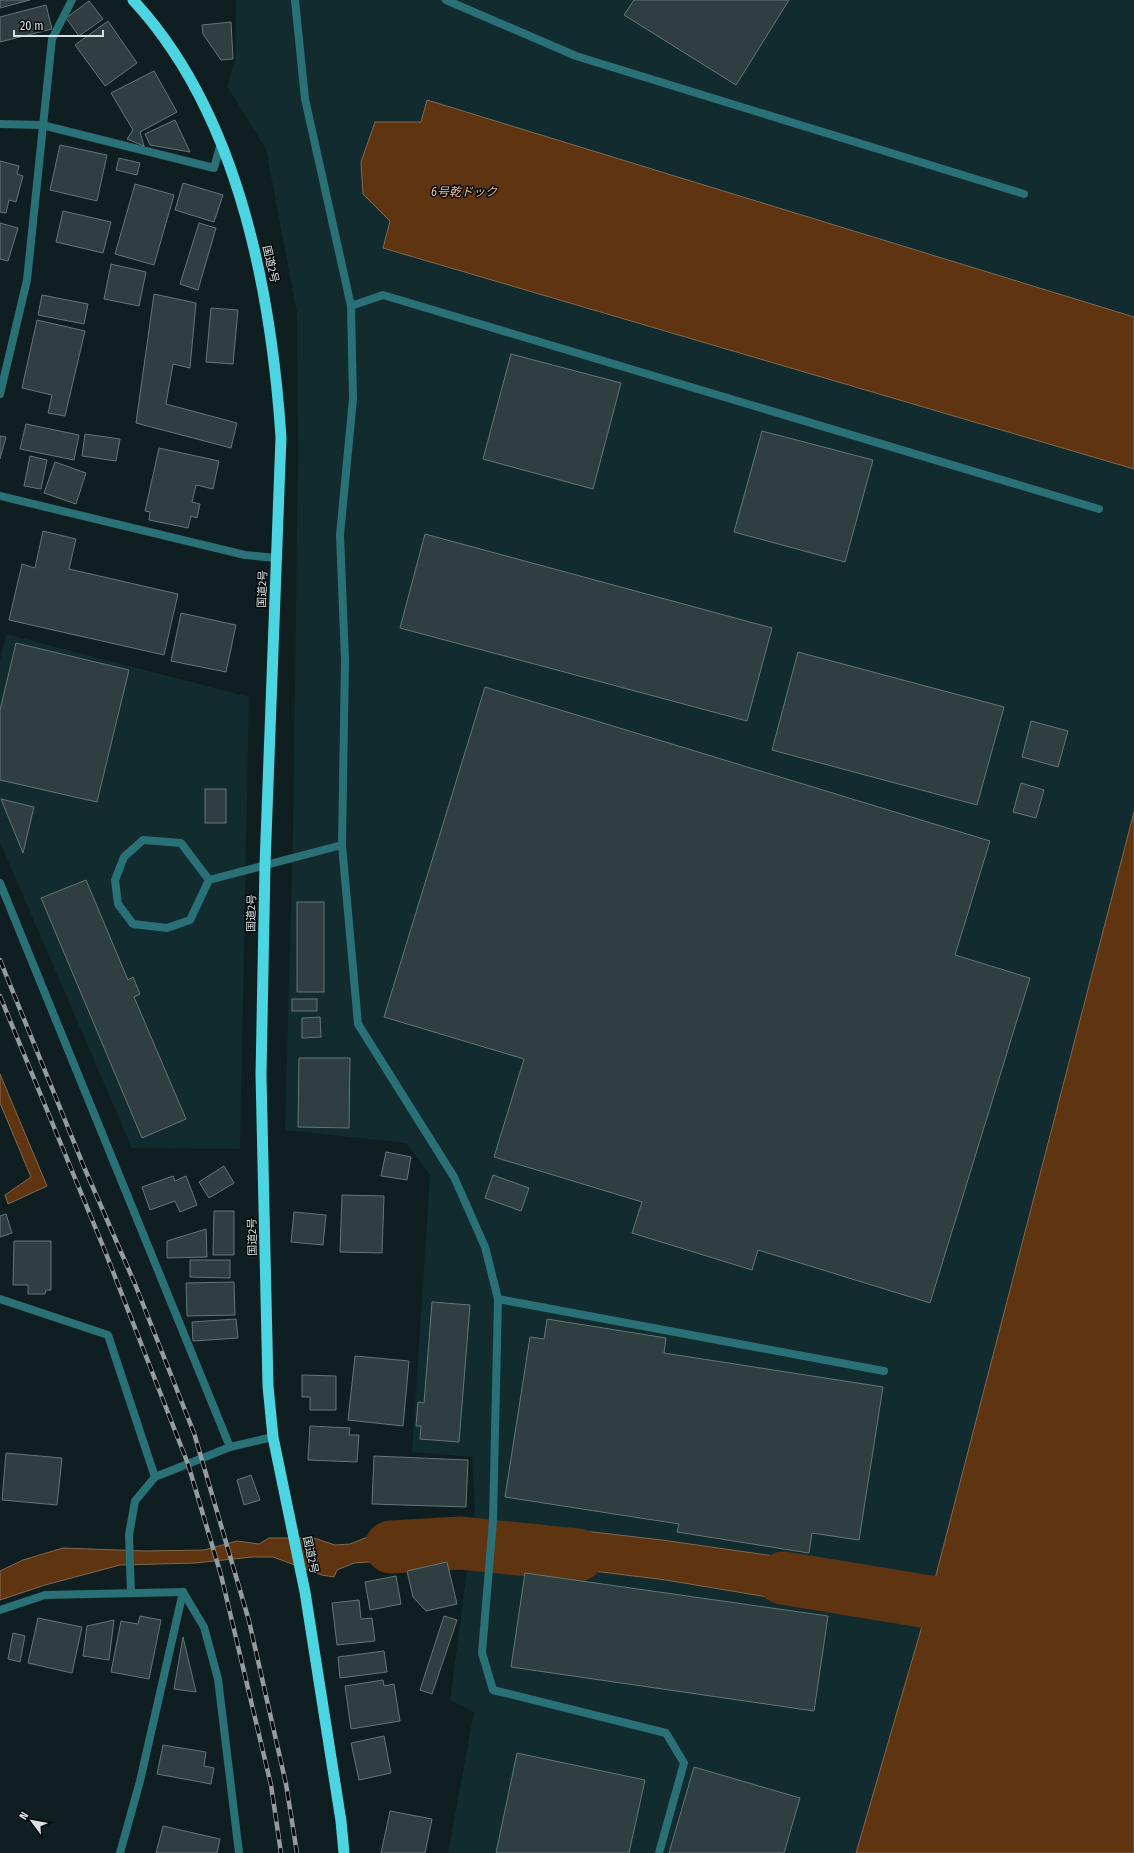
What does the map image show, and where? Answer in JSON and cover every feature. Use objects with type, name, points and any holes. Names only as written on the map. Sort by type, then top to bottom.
[{"type":"highway","name":"国道2号","points":[[133,0],[167,44],[196,87],[221,143],[241,200],[257,258],[269,317],[275,362],[281,437],[265,865],[261,1083],[268,1386],[273,1437],[305,1592],[341,1821],[344,1853]]},
{"type":"street","points":[[0,394],[27,280],[52,39],[72,0]]},
{"type":"street","points":[[295,0],[305,99],[351,306],[353,399],[340,535],[345,660],[342,845],[358,1024],[454,1178],[485,1247],[498,1299],[493,1521],[482,1653],[493,1690],[666,1733],[684,1763],[659,1853]]},
{"type":"street","points":[[446,0],[576,56],[1024,194]]},
{"type":"street","points":[[0,124],[42,125],[214,168],[221,143]]},
{"type":"street","points":[[351,306],[383,295],[1099,509]]},
{"type":"street","points":[[0,496],[245,555],[276,558]]},
{"type":"street","points":[[209,880],[181,843],[143,840],[124,857],[115,880],[118,904],[133,924],[167,928],[190,920],[209,880],[342,845]]},
{"type":"street","points":[[0,883],[230,1447]]},
{"type":"street","points":[[0,1299],[108,1334],[155,1477]]},
{"type":"street","points":[[498,1299],[884,1371]]},
{"type":"street","points":[[131,1593],[129,1535],[135,1501],[155,1477],[230,1447],[273,1437]]},
{"type":"street","points":[[0,1610],[45,1595],[183,1592]]},
{"type":"street","points":[[120,1853],[140,1781],[183,1592]]},
{"type":"street","points":[[183,1592],[204,1627],[218,1680],[239,1853]]},
{"type":"shaded area","points":[[236,0],[1134,0],[1134,812],[929,1602],[856,1853],[448,1853],[474,1712],[450,1700],[475,1509],[472,1457],[412,1452],[430,1175],[406,1143],[285,1130],[293,832],[298,456],[297,313],[266,149],[227,86],[235,62]]},
{"type":"shaded area","points":[[6,634],[249,697],[240,1149],[132,1148],[0,842],[0,660]]},
{"type":"water","name":"6号乾ドック","points":[[427,100],[1134,317],[1134,469],[383,248],[390,221],[363,194],[361,162],[375,122],[421,122]]},
{"type":"water","points":[[1134,812],[1134,1853],[856,1853],[929,1602]]},
{"type":"water","points":[[0,1074],[47,1186],[8,1204],[5,1195],[31,1177],[0,1103]]},
{"type":"water","points":[[506,1522],[662,1540],[858,1568],[851,1611],[666,1580],[504,1560]]},
{"type":"water","points":[[465,1525],[463,1556],[354,1563],[337,1570],[334,1577],[322,1575],[273,1557],[252,1557],[195,1563],[120,1565],[45,1585],[0,1600],[0,1571],[23,1560],[63,1548],[145,1551],[204,1550],[237,1541],[259,1544],[269,1538],[314,1538],[335,1545],[350,1544],[375,1534],[408,1527]]},
{"type":"building","points":[[0,0],[30,0],[0,8]]},
{"type":"building","points":[[634,0],[789,0],[736,85],[624,15]]},
{"type":"building","points":[[89,1],[103,19],[79,36],[66,18]]},
{"type":"building","points":[[46,5],[52,29],[0,42],[0,17]]},
{"type":"building","points":[[108,21],[137,63],[105,86],[75,45]]},
{"type":"building","points":[[231,22],[233,59],[221,60],[203,34],[202,25]]},
{"type":"building","points":[[154,71],[177,112],[140,132],[144,146],[127,139],[133,130],[111,93]]},
{"type":"building","points":[[175,120],[190,152],[150,145],[145,134]]},
{"type":"building","points":[[60,145],[107,155],[97,201],[50,190]]},
{"type":"building","points":[[119,158],[140,163],[137,175],[116,170]]},
{"type":"building","points":[[0,161],[19,166],[17,174],[23,176],[16,202],[9,200],[6,213],[0,212]]},
{"type":"building","points":[[183,183],[223,195],[214,222],[175,210]]},
{"type":"building","points":[[135,184],[174,195],[154,265],[115,254]]},
{"type":"building","points":[[63,211],[111,222],[103,253],[56,242]]},
{"type":"building","points":[[0,223],[18,228],[8,261],[0,259]]},
{"type":"building","points":[[199,223],[216,228],[198,290],[180,284]]},
{"type":"building","points":[[111,264],[146,272],[139,306],[104,299]]},
{"type":"building","points":[[154,294],[196,303],[190,368],[173,364],[166,404],[237,423],[231,448],[136,423]]},
{"type":"building","points":[[42,295],[88,304],[84,324],[38,315]]},
{"type":"building","points":[[211,308],[238,310],[233,364],[206,362]]},
{"type":"building","points":[[37,320],[85,331],[65,416],[48,413],[52,395],[22,388]]},
{"type":"building","points":[[511,354],[621,383],[593,489],[483,459]]},
{"type":"building","points":[[26,424],[79,435],[74,460],[20,449]]},
{"type":"building","points":[[762,431],[873,460],[845,562],[734,532]]},
{"type":"building","points":[[85,434],[120,439],[116,461],[82,456]]},
{"type":"building","points":[[0,436],[6,437],[0,459]]},
{"type":"building","points":[[159,448],[219,461],[213,489],[196,485],[192,502],[200,504],[197,518],[191,516],[188,528],[149,520],[150,512],[145,511]]},
{"type":"building","points":[[30,456],[47,460],[41,489],[24,486]]},
{"type":"building","points":[[55,462],[86,473],[76,504],[44,493]]},
{"type":"building","points":[[43,531],[76,539],[69,569],[178,594],[164,655],[9,620],[22,564],[35,568]]},
{"type":"building","points":[[425,534],[772,628],[747,721],[400,628]]},
{"type":"building","points":[[181,613],[236,625],[226,672],[171,661]]},
{"type":"building","points":[[16,643],[129,670],[97,802],[0,780],[0,710]]},
{"type":"building","points":[[798,652],[1004,707],[977,805],[772,750]]},
{"type":"building","points":[[485,687],[990,841],[955,955],[1030,978],[930,1303],[758,1250],[752,1270],[632,1233],[642,1202],[494,1157],[524,1059],[384,1017]]},
{"type":"building","points":[[1031,721],[1068,731],[1058,767],[1022,757]]},
{"type":"building","points":[[1021,783],[1044,790],[1036,818],[1013,812]]},
{"type":"building","points":[[205,789],[226,789],[226,823],[205,823]]},
{"type":"building","points":[[1,799],[34,807],[23,853]]},
{"type":"building","points":[[86,880],[128,980],[133,977],[140,994],[134,997],[186,1119],[142,1138],[41,898]]},
{"type":"building","points":[[297,902],[324,902],[324,992],[297,992]]},
{"type":"building","points":[[292,999],[317,999],[317,1011],[292,1011]]},
{"type":"building","points":[[320,1017],[321,1037],[302,1038],[302,1018]]},
{"type":"building","points":[[299,1058],[350,1058],[349,1128],[298,1127]]},
{"type":"building","points":[[386,1152],[411,1157],[407,1180],[381,1176]]},
{"type":"building","points":[[224,1166],[234,1183],[209,1198],[199,1182]]},
{"type":"building","points":[[493,1175],[529,1188],[521,1211],[485,1198]]},
{"type":"building","points":[[173,1176],[175,1181],[186,1176],[197,1205],[180,1212],[175,1201],[150,1210],[142,1187]]},
{"type":"building","points":[[342,1195],[384,1196],[382,1253],[340,1252]]},
{"type":"building","points":[[214,1211],[234,1211],[234,1255],[213,1255]]},
{"type":"building","points":[[294,1212],[326,1215],[323,1245],[291,1242]]},
{"type":"building","points":[[6,1214],[12,1233],[0,1237],[0,1216]]},
{"type":"building","points":[[206,1229],[207,1257],[167,1258],[167,1241]]},
{"type":"building","points":[[14,1241],[51,1241],[51,1290],[46,1290],[45,1294],[28,1294],[28,1285],[13,1285]]},
{"type":"building","points":[[190,1260],[230,1260],[230,1278],[190,1277]]},
{"type":"building","points":[[234,1282],[235,1315],[187,1316],[186,1283]]},
{"type":"building","points":[[432,1302],[470,1305],[459,1442],[420,1439],[421,1426],[416,1426],[418,1402],[424,1403]]},
{"type":"building","points":[[236,1319],[238,1338],[193,1341],[192,1322]]},
{"type":"building","points":[[547,1319],[666,1338],[664,1353],[883,1387],[859,1540],[812,1533],[809,1553],[677,1532],[679,1524],[505,1497],[530,1337],[544,1339]]},
{"type":"building","points":[[355,1356],[409,1361],[403,1426],[348,1420]]},
{"type":"building","points":[[302,1375],[336,1376],[336,1410],[310,1410],[310,1397],[302,1397]]},
{"type":"building","points":[[310,1426],[350,1428],[349,1435],[359,1435],[357,1462],[308,1460]]},
{"type":"building","points":[[6,1453],[62,1458],[57,1505],[2,1500]]},
{"type":"building","points":[[374,1456],[468,1460],[466,1507],[372,1504]]},
{"type":"building","points":[[251,1475],[260,1500],[244,1505],[237,1480]]},
{"type":"building","points":[[447,1562],[457,1604],[426,1611],[413,1597],[407,1571]]},
{"type":"building","points":[[525,1573],[828,1616],[814,1711],[511,1667]]},
{"type":"building","points":[[396,1576],[401,1604],[370,1610],[365,1582]]},
{"type":"building","points":[[359,1600],[361,1619],[372,1618],[375,1641],[337,1645],[332,1603]]},
{"type":"building","points":[[140,1616],[161,1620],[149,1679],[111,1672],[121,1621],[138,1624]]},
{"type":"building","points":[[444,1616],[457,1620],[432,1694],[420,1690]]},
{"type":"building","points":[[38,1618],[82,1627],[72,1673],[28,1663]]},
{"type":"building","points":[[114,1620],[109,1660],[83,1656],[87,1626]]},
{"type":"building","points":[[13,1633],[25,1636],[20,1662],[8,1659]]},
{"type":"building","points":[[183,1637],[196,1692],[174,1689]]},
{"type":"building","points":[[384,1651],[387,1672],[340,1678],[338,1657]]},
{"type":"building","points":[[383,1680],[384,1686],[394,1684],[400,1721],[351,1729],[345,1686]]},
{"type":"building","points":[[384,1736],[391,1773],[359,1780],[351,1743]]},
{"type":"building","points":[[163,1745],[206,1752],[204,1766],[214,1768],[211,1784],[157,1774]]},
{"type":"building","points":[[517,1753],[645,1780],[629,1853],[496,1853]]},
{"type":"building","points":[[694,1767],[800,1798],[784,1853],[669,1853]]},
{"type":"building","points":[[390,1811],[432,1819],[425,1853],[381,1853]]},
{"type":"building","points":[[163,1826],[220,1839],[217,1853],[156,1853]]},
{"type":"waterway","points":[[391,1547],[461,1543],[578,1555]]},
{"type":"waterway","points":[[783,1578],[929,1602]]},
{"type":"railway","points":[[0,960],[84,1167],[135,1284],[194,1433],[249,1621],[286,1784],[297,1853]]},
{"type":"railway","points":[[0,996],[105,1251],[188,1464],[221,1575],[271,1785],[281,1853]]}]
